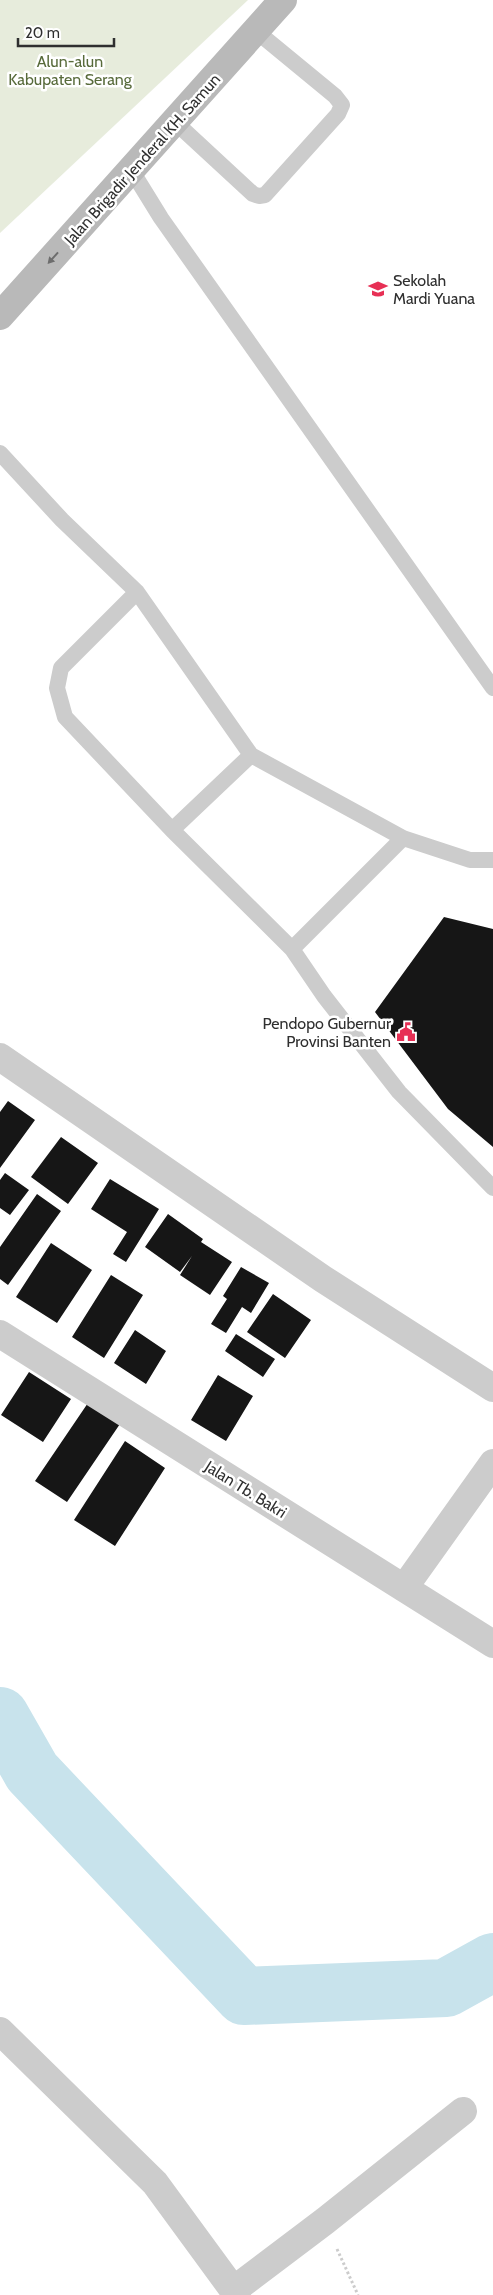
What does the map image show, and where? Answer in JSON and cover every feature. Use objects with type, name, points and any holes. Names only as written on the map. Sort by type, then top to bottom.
[{"type":"main road","name":"Jalan Brigadir Jenderal KH. Samun","points":[[0,316],[132,171],[283,0]]},
{"type":"street","points":[[0,1057],[323,1279],[493,1388]]},
{"type":"street","name":"Jalan Tb. Bakri","points":[[0,1334],[493,1644]]},
{"type":"street","points":[[404,1588],[493,1463]]},
{"type":"street","points":[[0,2031],[155,2183],[236,2292],[463,2111]]},
{"type":"lane","points":[[175,122],[254,194],[259,196],[265,194],[338,114],[342,105],[335,96],[256,31]]},
{"type":"lane","points":[[132,171],[173,234],[493,688]]},
{"type":"lane","points":[[0,453],[62,520],[137,592],[251,755],[403,838],[470,860],[493,860]]},
{"type":"lane","points":[[137,592],[61,668],[57,688],[65,717],[172,830],[292,949],[324,996],[399,1092],[493,1188]]},
{"type":"lane","points":[[172,830],[251,755]]},
{"type":"lane","points":[[292,949],[403,838]]},
{"type":"path","points":[[325,2221],[358,2295]]},
{"type":"green space","name":"Alun-alun Kabupaten Serang","points":[[0,0],[248,0],[0,233]]},
{"type":"building","points":[[444,917],[493,929],[493,1147],[448,1109],[375,1012]]},
{"type":"building","points":[[8,1101],[35,1120],[0,1168],[0,1112]]},
{"type":"building","points":[[61,1137],[98,1163],[68,1204],[31,1177]]},
{"type":"building","points":[[5,1173],[29,1190],[10,1215],[0,1208],[0,1180]]},
{"type":"building","points":[[110,1179],[159,1209],[126,1262],[113,1254],[127,1232],[91,1209]]},
{"type":"building","points":[[37,1194],[61,1211],[8,1285],[0,1279],[0,1247]]},
{"type":"building","points":[[168,1214],[203,1239],[201,1242],[232,1262],[210,1295],[180,1275],[192,1256],[180,1272],[145,1247]]},
{"type":"building","points":[[51,1243],[92,1270],[57,1323],[16,1297]]},
{"type":"building","points":[[241,1267],[269,1283],[251,1313],[242,1307],[226,1333],[211,1324],[227,1299],[223,1296]]},
{"type":"building","points":[[111,1275],[143,1295],[104,1358],[72,1337]]},
{"type":"building","points":[[273,1294],[311,1320],[285,1358],[247,1332]]},
{"type":"building","points":[[135,1330],[166,1351],[146,1384],[114,1363]]},
{"type":"building","points":[[236,1334],[275,1359],[263,1377],[225,1351]]},
{"type":"building","points":[[29,1372],[71,1399],[43,1442],[1,1415]]},
{"type":"building","points":[[218,1375],[253,1396],[226,1441],[191,1420]]},
{"type":"building","points":[[92,1397],[124,1418],[67,1502],[35,1481]]},
{"type":"building","points":[[125,1441],[165,1468],[115,1546],[74,1520]]},
{"type":"waterway","points":[[0,1716],[32,1772],[244,1996],[446,1988],[493,1962]]},
{"type":"place","name":"Sekolah Mardi Yuana","points":[[378,289]]},
{"type":"place","name":"Pendopo Gubernur Provinsi Banten","points":[[406,1032]]}]
